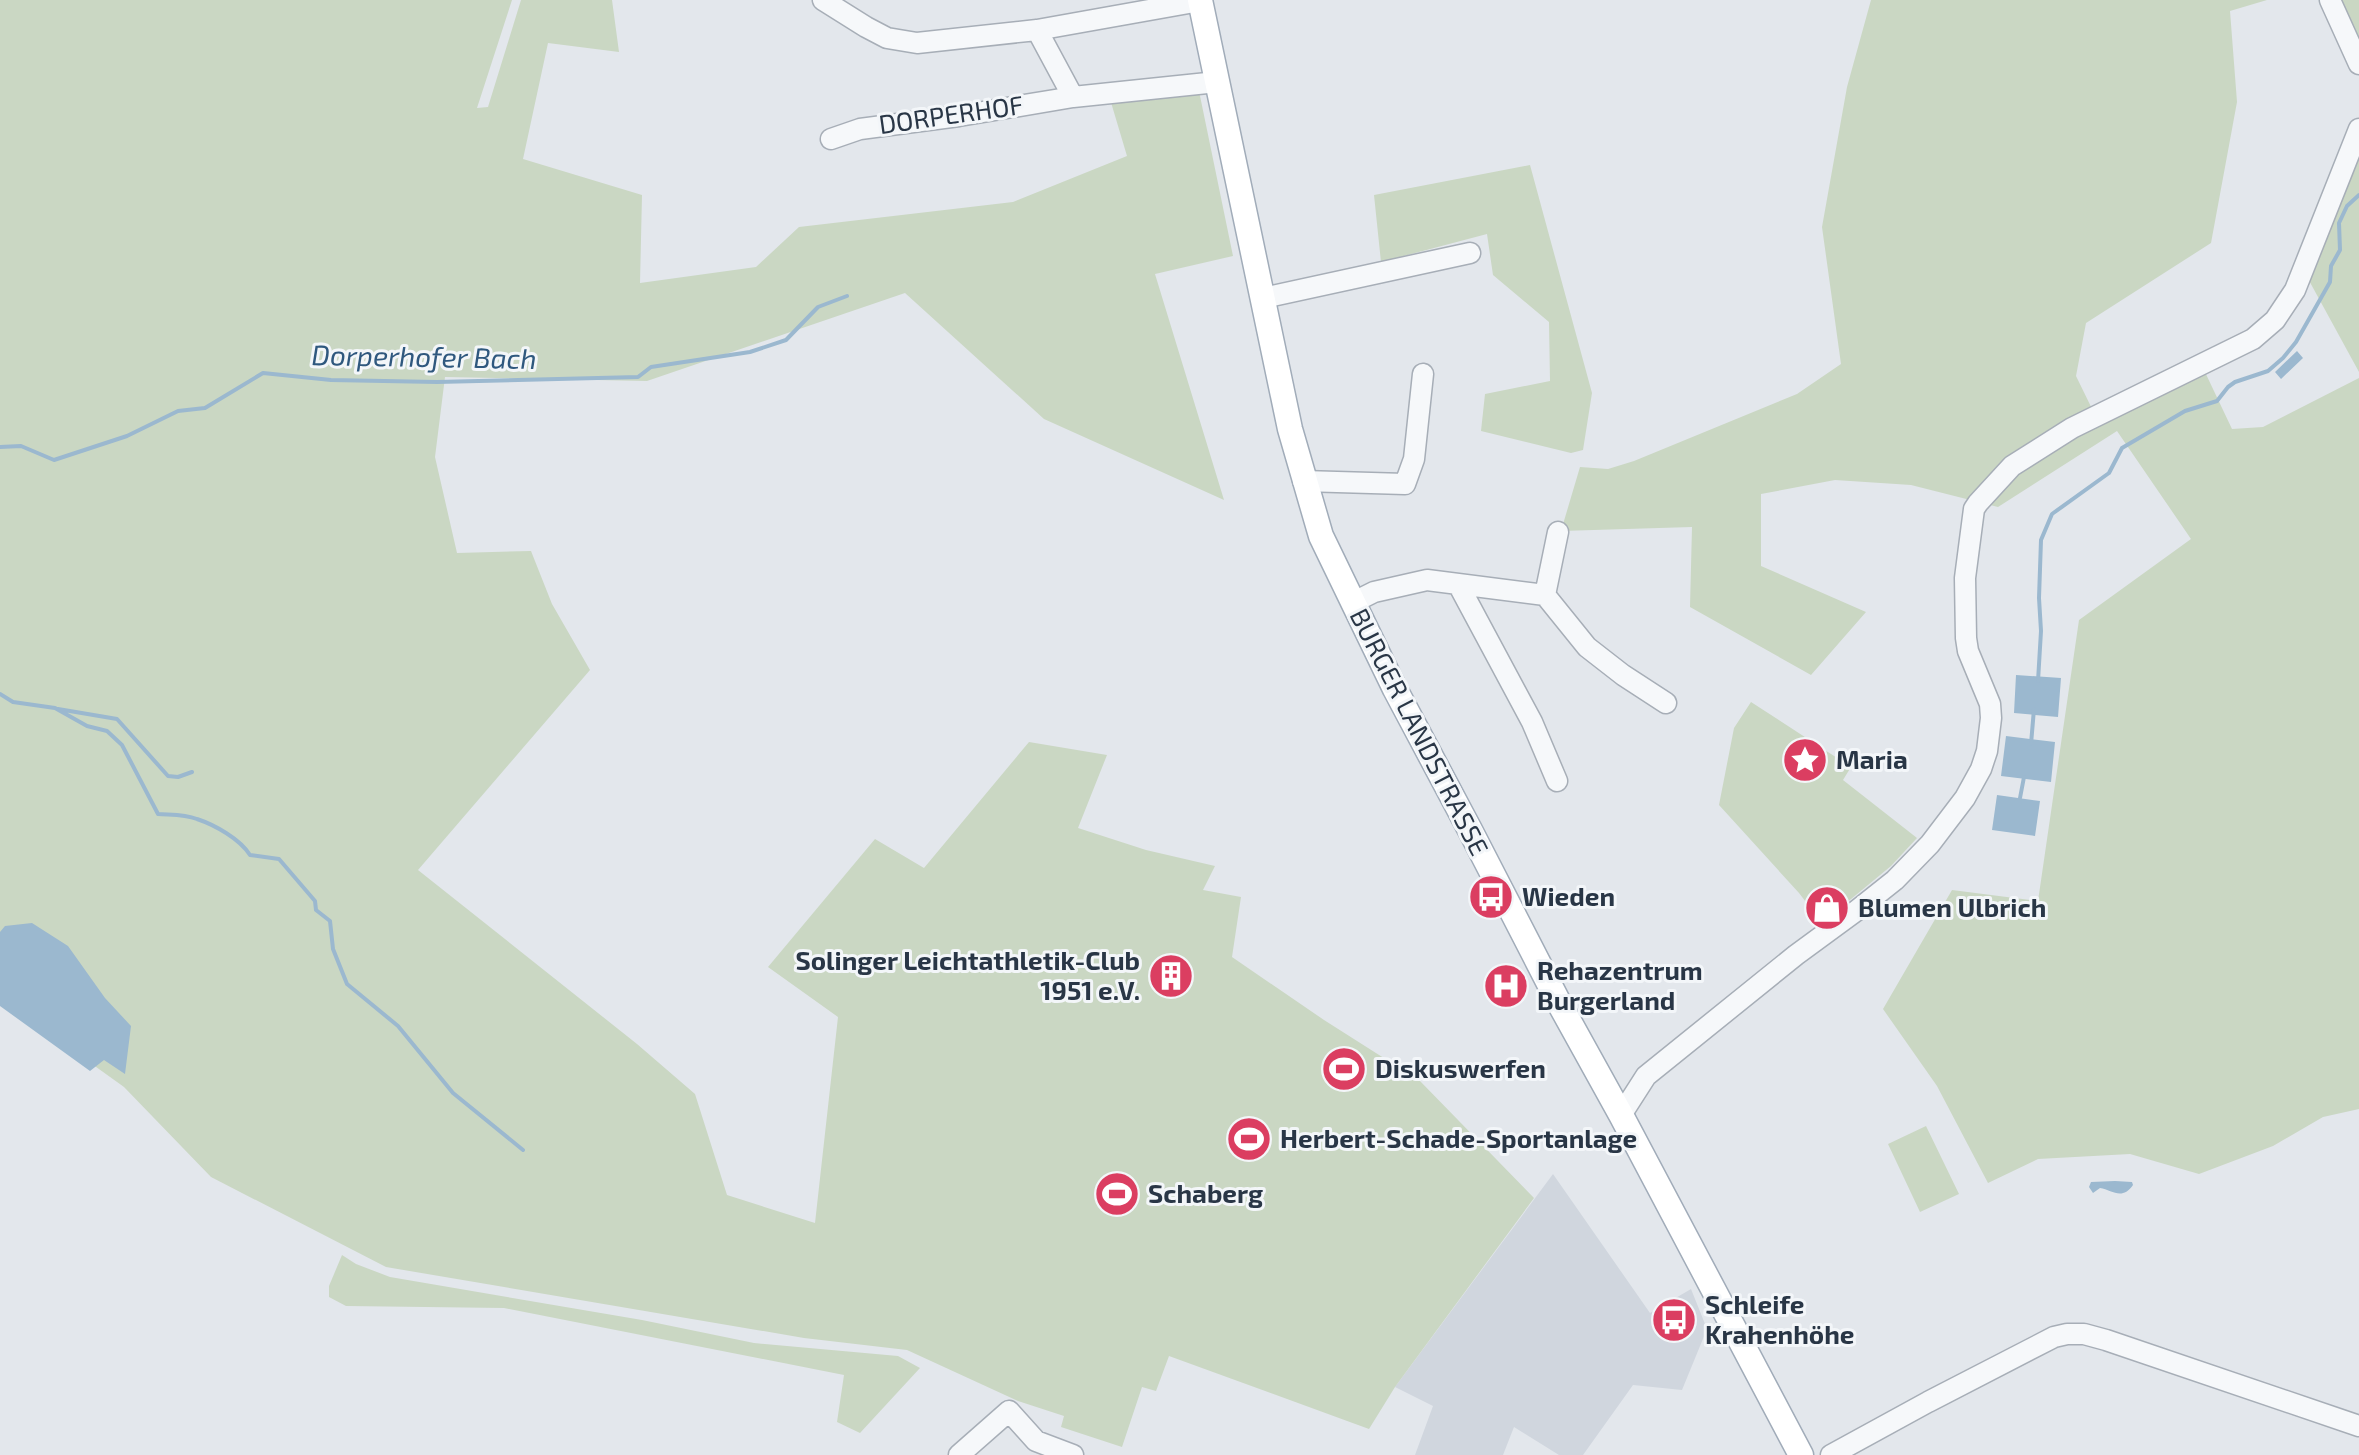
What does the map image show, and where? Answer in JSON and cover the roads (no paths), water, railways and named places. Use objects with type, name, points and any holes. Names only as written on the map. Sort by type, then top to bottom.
[{"type":"main road","name":"BURGER LANDSTRASSE","points":[[1200,0],[1290,429],[1321,536],[1352,603],[1563,1011],[1801,1455]]},
{"type":"street","points":[[823,0],[887,38],[907,43],[1037,30],[1200,0]]},
{"type":"street","points":[[2330,0],[2359,64]]},
{"type":"street","points":[[1037,30],[1073,97]]},
{"type":"street","name":"DORPERHOF","points":[[831,139],[860,129],[1073,97],[1217,82]]},
{"type":"street","points":[[1621,1115],[1646,1076],[1784,964],[1895,880],[1946,824],[1977,777],[1990,737],[1990,704],[1968,651],[1966,638],[1965,578],[1974,509],[2012,466],[2047,443],[2243,346],[2275,320],[2295,290],[2359,129]]},
{"type":"street","points":[[1263,298],[1470,253]]},
{"type":"street","points":[[1303,481],[1405,484],[1414,459],[1423,374]]},
{"type":"street","points":[[1545,595],[1558,532]]},
{"type":"street","points":[[1352,603],[1374,592],[1427,580],[1545,595],[1587,647],[1666,703]]},
{"type":"street","points":[[1458,584],[1532,722],[1557,781]]},
{"type":"street","points":[[1831,1455],[1986,1371],[2054,1337],[2067,1334],[2084,1334],[2106,1340],[2359,1426]]},
{"type":"street","points":[[959,1455],[1009,1411],[1036,1441],[1073,1455]]},
{"type":"water","points":[[2297,351],[2303,358],[2281,379],[2275,372]]},
{"type":"water","points":[[2016,675],[2061,678],[2058,717],[2014,713]]},
{"type":"water","points":[[2006,736],[2055,742],[2051,782],[2001,776]]},
{"type":"water","points":[[1997,795],[2040,801],[2035,836],[1992,830]]},
{"type":"water","points":[[32,923],[68,946],[105,998],[131,1026],[125,1074],[104,1060],[90,1071],[0,1006],[0,932],[5,926]]},
{"type":"water","points":[[2091,1182],[2132,1182],[2133,1185],[2121,1194],[2100,1188],[2093,1193],[2089,1187]]},
{"type":"waterway","points":[[2038,681],[2041,540],[2052,514],[2109,473],[2122,448],[2185,411],[2217,401],[2235,382],[2268,371],[2283,358],[2296,342],[2330,282],[2331,266],[2340,250],[2339,223],[2347,206],[2359,195]]},
{"type":"waterway","name":"Dorperhofer Bach","points":[[0,447],[21,446],[54,460],[127,436],[178,411],[205,408],[263,373],[331,380],[437,382],[638,377],[651,367],[750,352],[786,340],[818,307],[847,296]]},
{"type":"waterway","points":[[0,694],[13,702],[55,708],[87,726],[107,731],[122,745],[158,814],[187,816],[204,822],[234,838],[250,855],[279,859],[315,901],[316,910],[330,921],[333,949],[347,984],[398,1026],[453,1093],[523,1150]]},
{"type":"waterway","points":[[58,709],[117,719],[168,776],[178,777],[192,772]]},
{"type":"waterway","points":[[2031,744],[2034,709]]},
{"type":"waterway","points":[[2020,798],[2024,777]]},
{"type":"place","name":"Maria","points":[[1805,760]]},
{"type":"place","name":"Wieden","points":[[1491,897]]},
{"type":"place","name":"Blumen Ulbrich","points":[[1827,908]]},
{"type":"place","name":"Solinger Leichtathletik-Club 1951 e.V.","points":[[1171,976]]},
{"type":"place","name":"Rehazentrum Burgerland","points":[[1506,986]]},
{"type":"place","name":"Diskuswerfen","points":[[1344,1069]]},
{"type":"place","name":"Herbert-Schade-Sportanlage","points":[[1249,1139]]},
{"type":"place","name":"Schaberg","points":[[1117,1194]]},
{"type":"place","name":"Schleife Krahenhöhe","points":[[1674,1320]]}]
